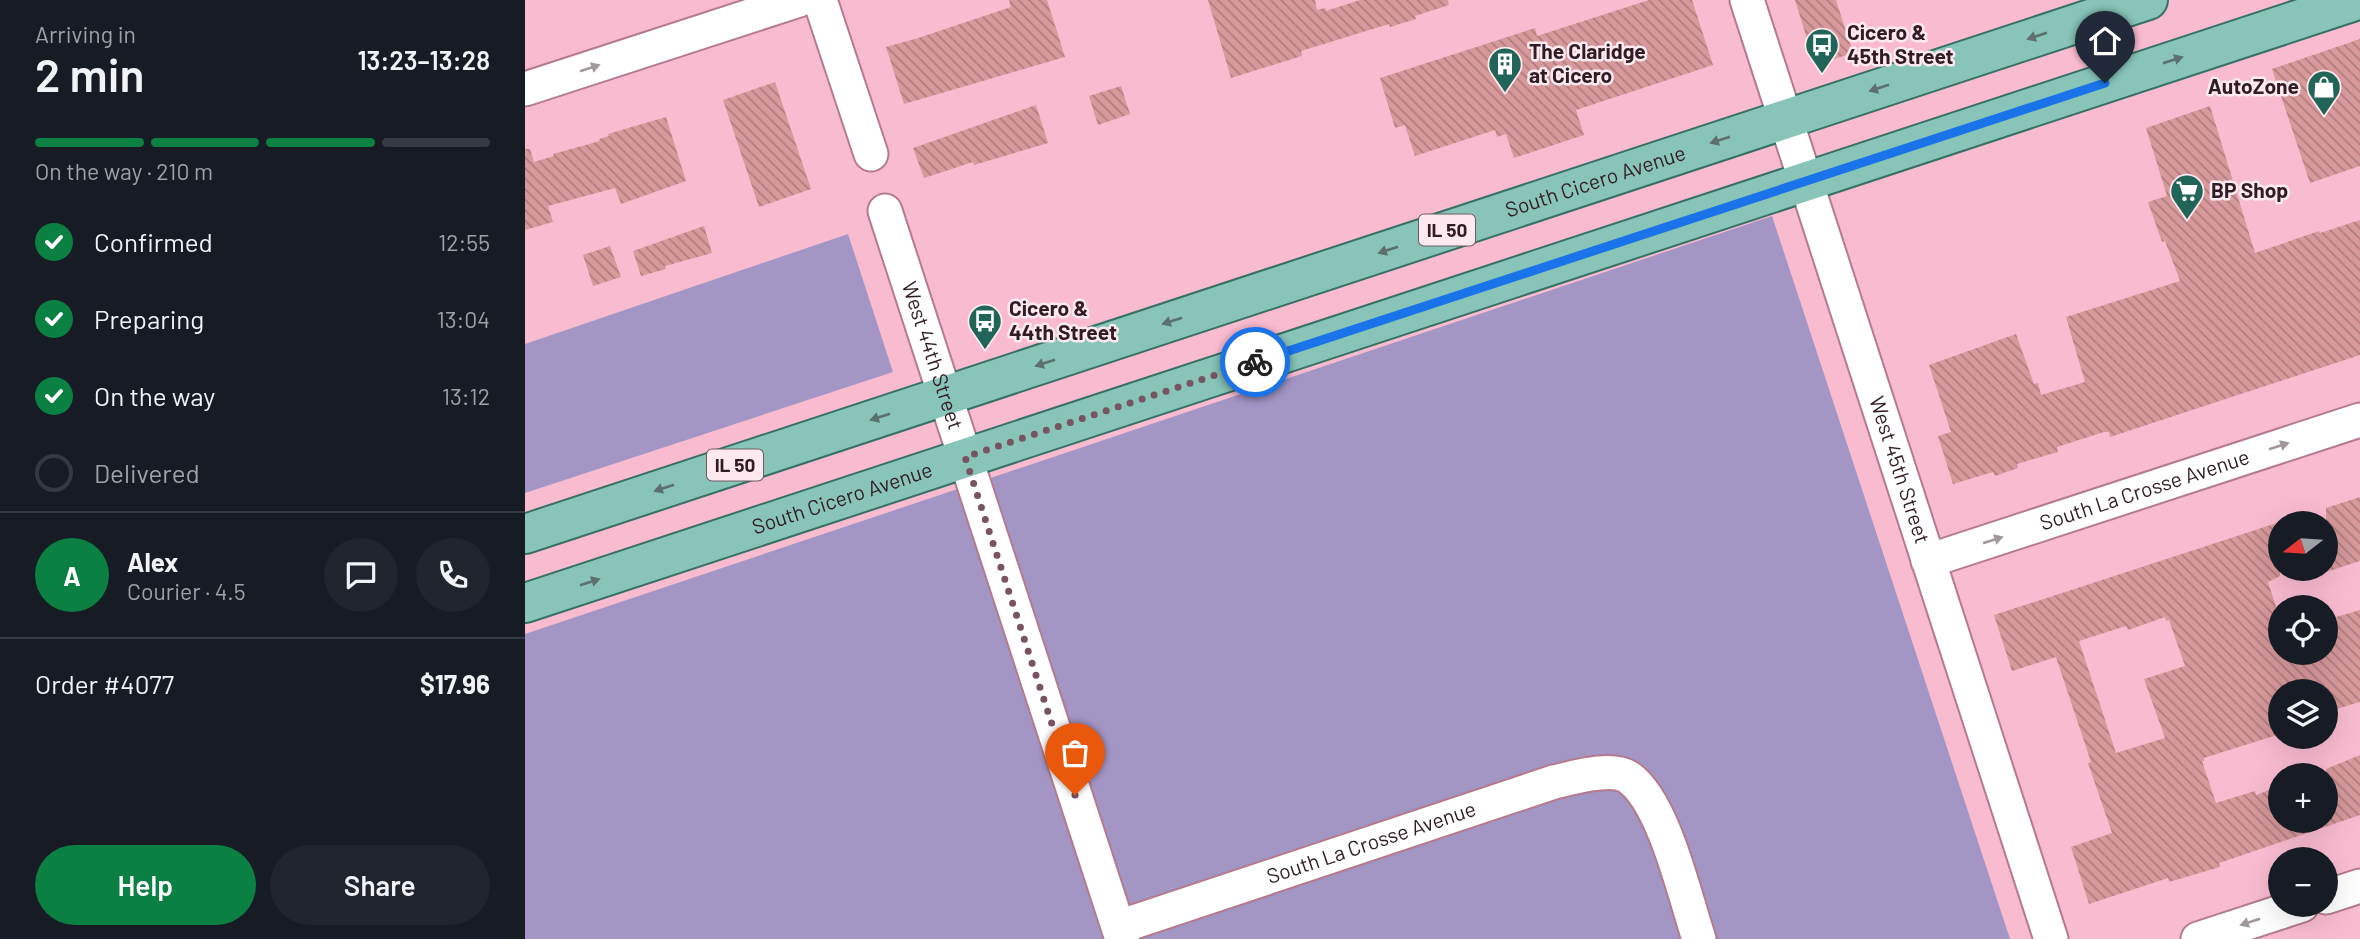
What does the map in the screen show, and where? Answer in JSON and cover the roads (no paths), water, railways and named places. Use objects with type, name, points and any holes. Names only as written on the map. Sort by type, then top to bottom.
[{"type":"main road","name":"South Cicero Avenue","points":[[525,534],[2148,0]]},
{"type":"main road","name":"South Cicero Avenue","points":[[525,603],[2358,0]]},
{"type":"street","points":[[525,89],[799,0]]},
{"type":"street","points":[[820,0],[871,154]]},
{"type":"street","name":"West 45th Street","points":[[1747,0],[2051,939]]},
{"type":"street","name":"West 44th Street","points":[[885,211],[1120,933]]},
{"type":"street","name":"South La Crosse Avenue","points":[[1928,561],[2360,420]]},
{"type":"street","name":"South La Crosse Avenue","points":[[1120,933],[1554,782],[1597,772],[1627,776],[1650,800],[1664,832],[1699,939]]},
{"type":"street","points":[[2338,893],[2360,886]]},
{"type":"street","points":[[2198,939],[2268,916]]},
{"type":"place","name":"Cicero & 45th Street","points":[[1822,75]]},
{"type":"place","name":"The Claridge at Cicero","points":[[1505,94]]},
{"type":"place","name":"AutoZone","points":[[2324,117]]},
{"type":"place","name":"BP Shop","points":[[2187,221]]},
{"type":"place","name":"Cicero & 44th Street","points":[[985,351]]}]
